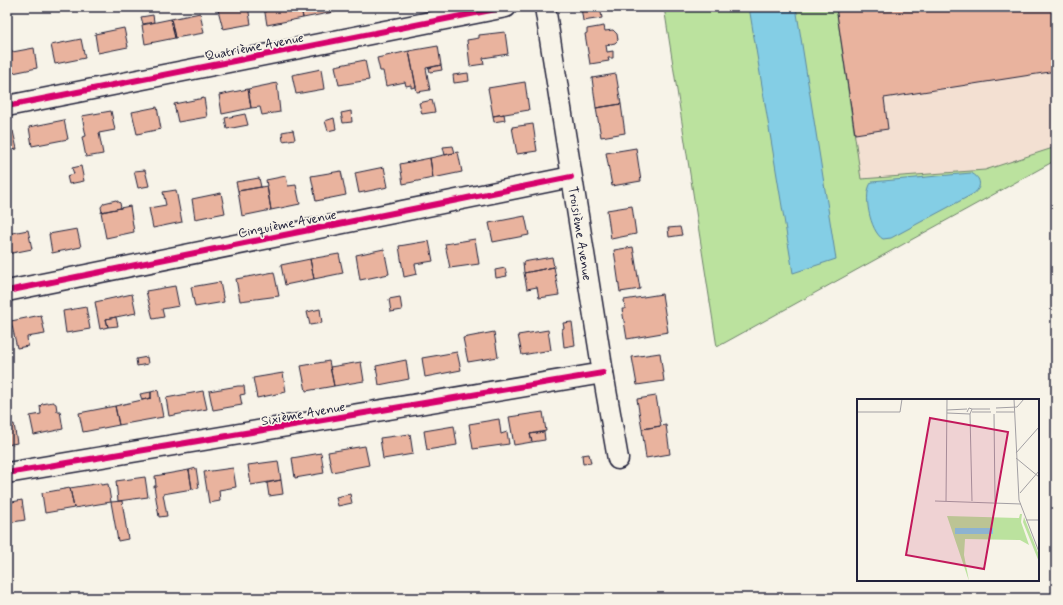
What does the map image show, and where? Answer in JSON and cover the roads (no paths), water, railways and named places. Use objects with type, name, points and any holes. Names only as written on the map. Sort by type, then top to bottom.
[{"type":"street","name":"Quatrième Avenue","points":[[7,106],[506,7]]},
{"type":"street","name":"Troisième Avenue","points":[[545,7],[571,177],[618,459]]},
{"type":"street","name":"Cinquième Avenue","points":[[7,291],[571,177]]},
{"type":"street","name":"Sixième Avenue","points":[[7,474],[603,373]]},
{"type":"water","points":[[749,7],[796,7],[836,259],[793,273]]},
{"type":"water","points":[[971,173],[975,175],[980,183],[978,189],[973,194],[891,238],[883,239],[874,229],[868,203],[869,187],[872,182]]}]
